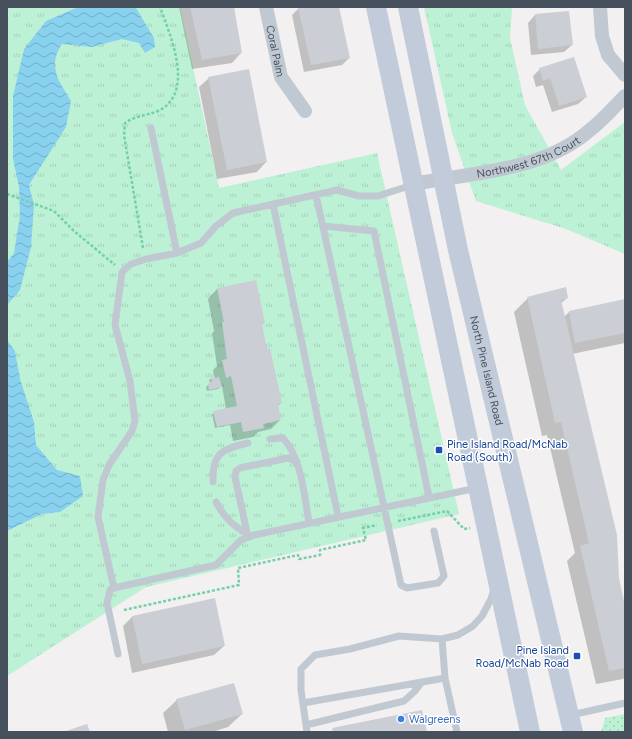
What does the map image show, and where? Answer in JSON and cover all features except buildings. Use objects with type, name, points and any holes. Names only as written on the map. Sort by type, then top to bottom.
[{"type":"main road","points":[[376,7],[530,732]]},
{"type":"main road","name":"North Pine Island Road","points":[[408,7],[458,250],[571,724]]},
{"type":"street","name":"Coral Palm","points":[[266,7],[281,77],[305,111]]},
{"type":"street","points":[[600,7],[602,36],[608,55],[625,75]]},
{"type":"street","name":"Northwest 67th Court","points":[[414,184],[444,178],[510,169],[556,152],[590,131],[625,96]]},
{"type":"lane","points":[[151,128],[177,253]]},
{"type":"lane","points":[[114,588],[98,517],[103,480],[109,465],[132,431],[135,421],[130,381],[114,325],[122,272],[131,264],[146,259],[177,253],[201,243],[216,226],[233,213],[337,190],[359,196],[378,196],[414,184]]},
{"type":"lane","points":[[316,195],[383,508],[402,585],[407,588],[438,583],[444,576],[434,531]]},
{"type":"lane","points":[[273,204],[338,516]]},
{"type":"lane","points":[[322,226],[374,231],[429,497]]},
{"type":"lane","points":[[270,439],[283,438],[292,448],[297,462],[310,522]]},
{"type":"lane","points":[[213,482],[212,468],[218,455],[227,448],[248,443]]},
{"type":"lane","points":[[247,536],[235,477],[236,471],[240,468],[288,458],[297,462]]},
{"type":"lane","points":[[118,654],[107,602],[110,590],[114,588],[216,565],[223,560],[231,549],[247,536],[477,488]]},
{"type":"lane","points":[[216,502],[228,521],[247,536]]},
{"type":"lane","points":[[421,683],[404,701],[306,728],[301,669],[315,655],[350,649],[398,636],[442,639],[458,635],[472,626],[482,616],[491,599],[497,579]]},
{"type":"lane","points":[[442,639],[445,678],[457,732]]},
{"type":"lane","points":[[303,704],[445,678]]},
{"type":"lane","points":[[571,724],[625,703]]},
{"type":"path","points":[[7,194],[54,211],[74,231],[117,267]]},
{"type":"path","points":[[124,610],[240,585],[238,568],[298,555],[299,559],[320,555],[320,550],[366,540],[363,528],[447,511],[464,529],[470,528]]},
{"type":"green space","points":[[7,7],[180,7],[219,188],[377,153],[459,514],[146,587],[7,676]]},
{"type":"green space","points":[[424,7],[512,7],[510,38],[525,105],[561,170],[625,122],[625,254],[566,229],[476,201],[452,133]]},
{"type":"green space","points":[[625,714],[625,732],[601,732],[605,718]]},
{"type":"water","points":[[78,7],[136,8],[154,38],[155,47],[145,53],[139,43],[122,39],[92,47],[62,44],[55,60],[55,67],[56,74],[62,87],[71,101],[66,127],[29,185],[34,205],[31,247],[20,290],[7,305],[7,262],[14,253],[20,216],[19,187],[13,159],[13,96],[24,49],[46,21]]},
{"type":"water","points":[[7,340],[15,351],[20,379],[34,422],[36,445],[57,470],[80,476],[83,496],[60,512],[42,514],[7,531]]},
{"type":"place","name":"Pine Island Road/McNab Road (South)","points":[[439,450]]},
{"type":"place","name":"Pine Island Road/McNab Road","points":[[577,656]]},
{"type":"place","name":"Walgreens","points":[[401,719]]}]
